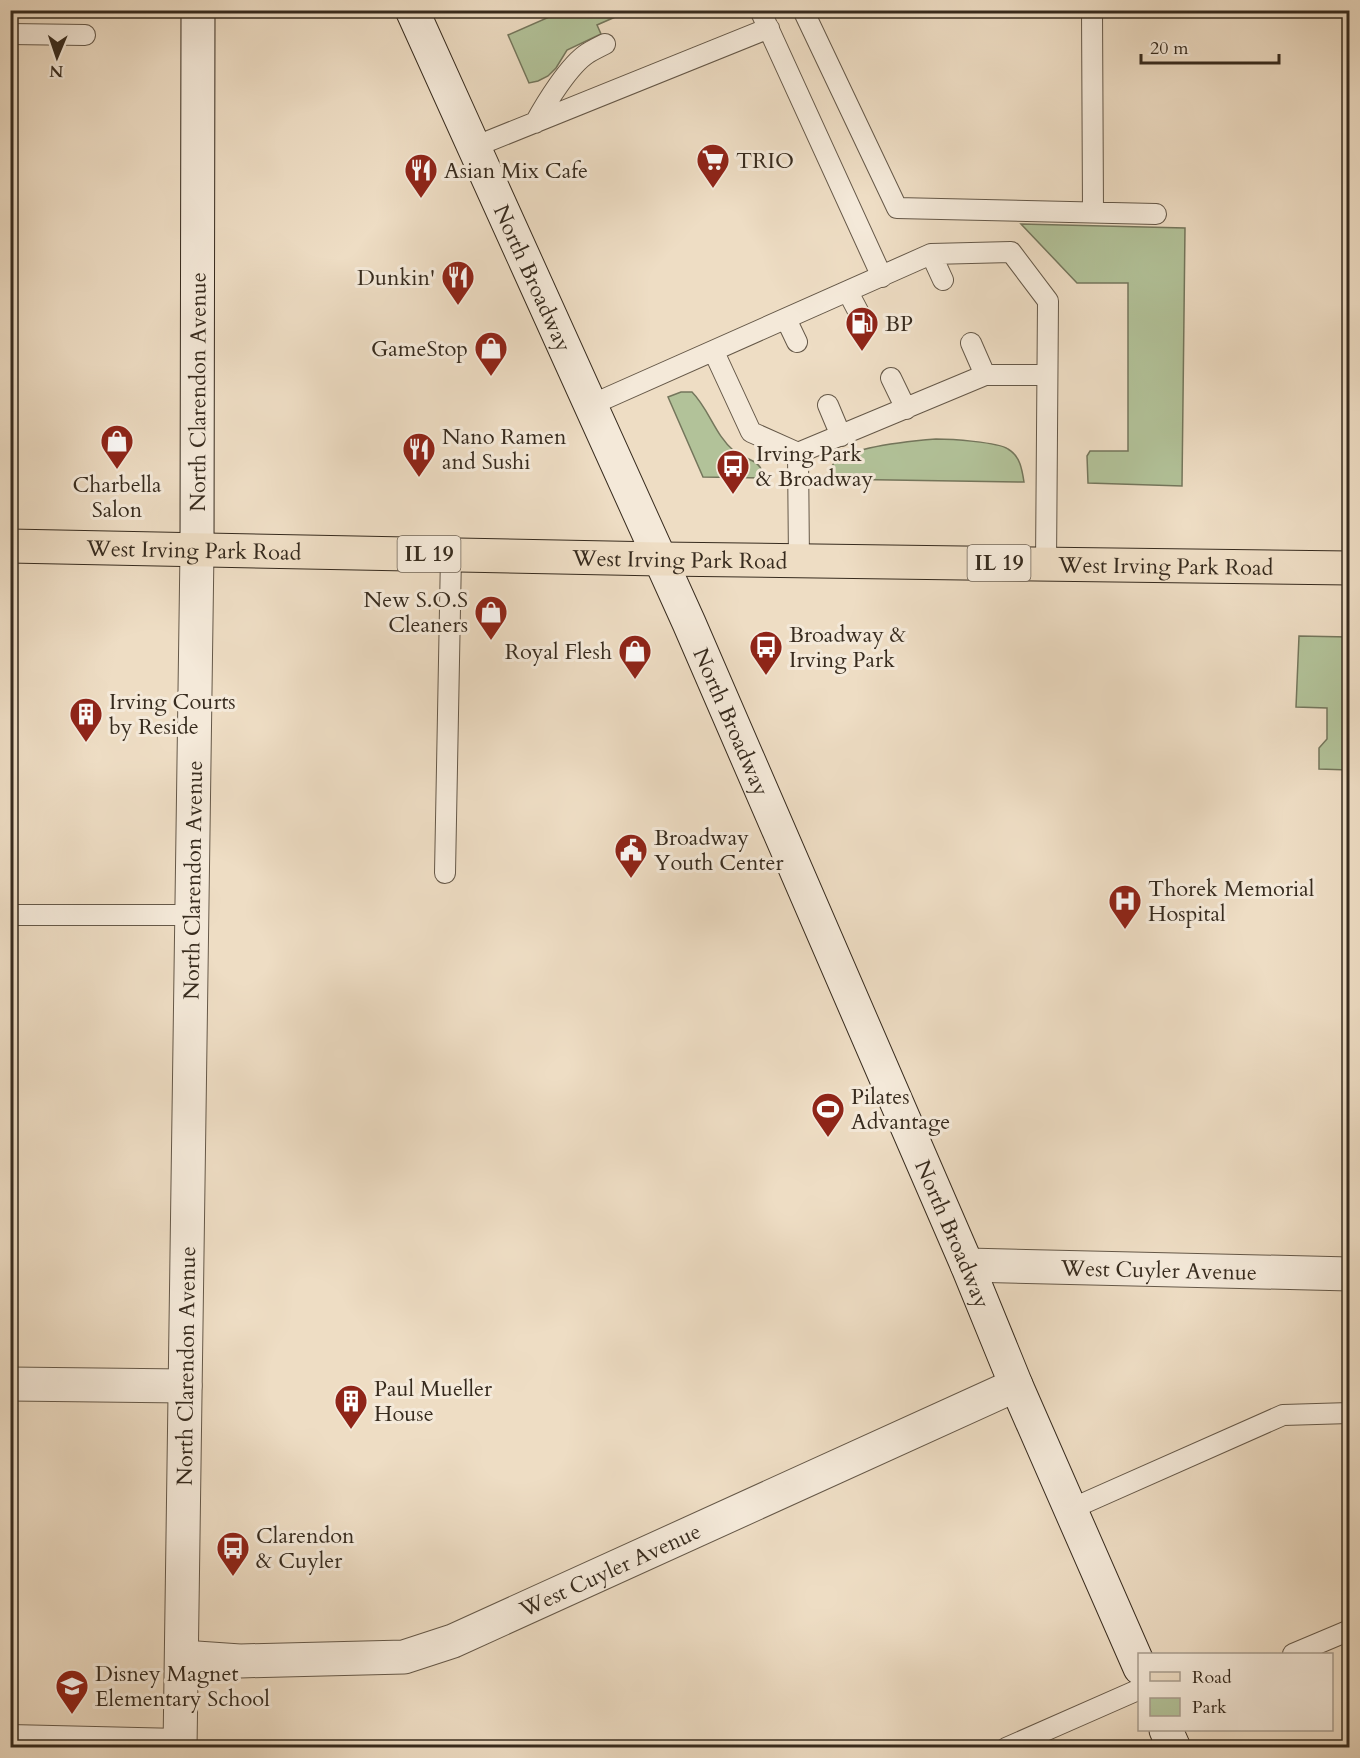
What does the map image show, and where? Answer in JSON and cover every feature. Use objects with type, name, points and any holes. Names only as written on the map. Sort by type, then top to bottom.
[{"type":"main road","name":"West Irving Park Road","points":[[10,546],[660,559],[1350,568]]},
{"type":"street","name":"North Clarendon Avenue","points":[[180,1743],[197,550],[198,10]]},
{"type":"street","name":"North Broadway","points":[[412,10],[660,559],[1138,1663]]},
{"type":"street","name":"West Cuyler Avenue","points":[[967,1265],[1350,1274]]},
{"type":"street","points":[[10,1384],[185,1386]]},
{"type":"street","name":"West Cuyler Avenue","points":[[182,1657],[240,1660],[404,1657],[453,1641],[1016,1384]]},
{"type":"street","points":[[1166,1731],[1174,1748]]},
{"type":"lane","points":[[760,10],[882,277]]},
{"type":"lane","points":[[803,10],[897,208],[1156,214]]},
{"type":"lane","points":[[1092,10],[1093,212]]},
{"type":"lane","points":[[474,147],[769,28]]},
{"type":"lane","points":[[10,34],[85,35]]},
{"type":"lane","points":[[536,123],[547,101],[574,66],[586,54],[605,44]]},
{"type":"lane","points":[[591,405],[932,254],[1011,252],[1048,301],[1046,564]]},
{"type":"lane","points":[[932,254],[943,280]]},
{"type":"lane","points":[[848,292],[860,315]]},
{"type":"lane","points":[[786,319],[797,342]]},
{"type":"lane","points":[[971,343],[985,375]]},
{"type":"lane","points":[[714,352],[751,432],[798,453],[985,375],[1047,375]]},
{"type":"lane","points":[[891,378],[906,409]]},
{"type":"lane","points":[[828,405],[841,436]]},
{"type":"lane","points":[[798,453],[799,561]]},
{"type":"lane","points":[[445,873],[451,555]]},
{"type":"lane","points":[[10,915],[192,915]]},
{"type":"lane","points":[[1071,1509],[1283,1415],[1350,1413]]},
{"type":"lane","points":[[1295,1653],[1350,1630]]},
{"type":"lane","points":[[1006,1748],[1138,1690]]},
{"type":"lane","points":[[10,1736],[180,1743]]},
{"type":"green space","points":[[565,10],[629,11],[597,25],[601,34],[567,50],[548,76],[529,83],[508,35]]},
{"type":"green space","points":[[1021,224],[1185,228],[1182,486],[1088,483],[1087,456],[1090,451],[1128,451],[1128,283],[1077,283]]},
{"type":"green space","points":[[681,392],[692,392],[727,445],[756,463],[764,478],[703,477],[668,397]]},
{"type":"green space","points":[[936,439],[985,443],[1008,449],[1018,459],[1024,482],[828,479],[831,468],[843,456],[883,445]]},
{"type":"green space","points":[[1299,636],[1349,637],[1349,770],[1319,769],[1319,748],[1327,739],[1327,708],[1296,707]]},
{"type":"place","name":"TRIO","points":[[713,189]]},
{"type":"place","name":"Asian Mix Cafe","points":[[421,199]]},
{"type":"place","name":"Dunkin'","points":[[458,306]]},
{"type":"place","name":"BP","points":[[862,352]]},
{"type":"place","name":"GameStop","points":[[491,377]]},
{"type":"place","name":"Charbella Salon","points":[[117,470]]},
{"type":"place","name":"Nano Ramen and Sushi","points":[[419,478]]},
{"type":"place","name":"Irving Park & Broadway","points":[[733,495]]},
{"type":"place","name":"New S.O.S Cleaners","points":[[491,641]]},
{"type":"place","name":"Broadway & Irving Park","points":[[766,676]]},
{"type":"place","name":"Royal Flesh","points":[[635,680]]},
{"type":"place","name":"Irving Courts by Reside","points":[[86,743]]},
{"type":"place","name":"Broadway Youth Center","points":[[631,879]]},
{"type":"place","name":"Thorek Memorial Hospital","points":[[1125,930]]},
{"type":"place","name":"Pilates Advantage","points":[[828,1138]]},
{"type":"place","name":"Paul Mueller House","points":[[351,1430]]},
{"type":"place","name":"Clarendon & Cuyler","points":[[233,1577]]},
{"type":"place","name":"Disney Magnet Elementary School","points":[[72,1715]]}]
